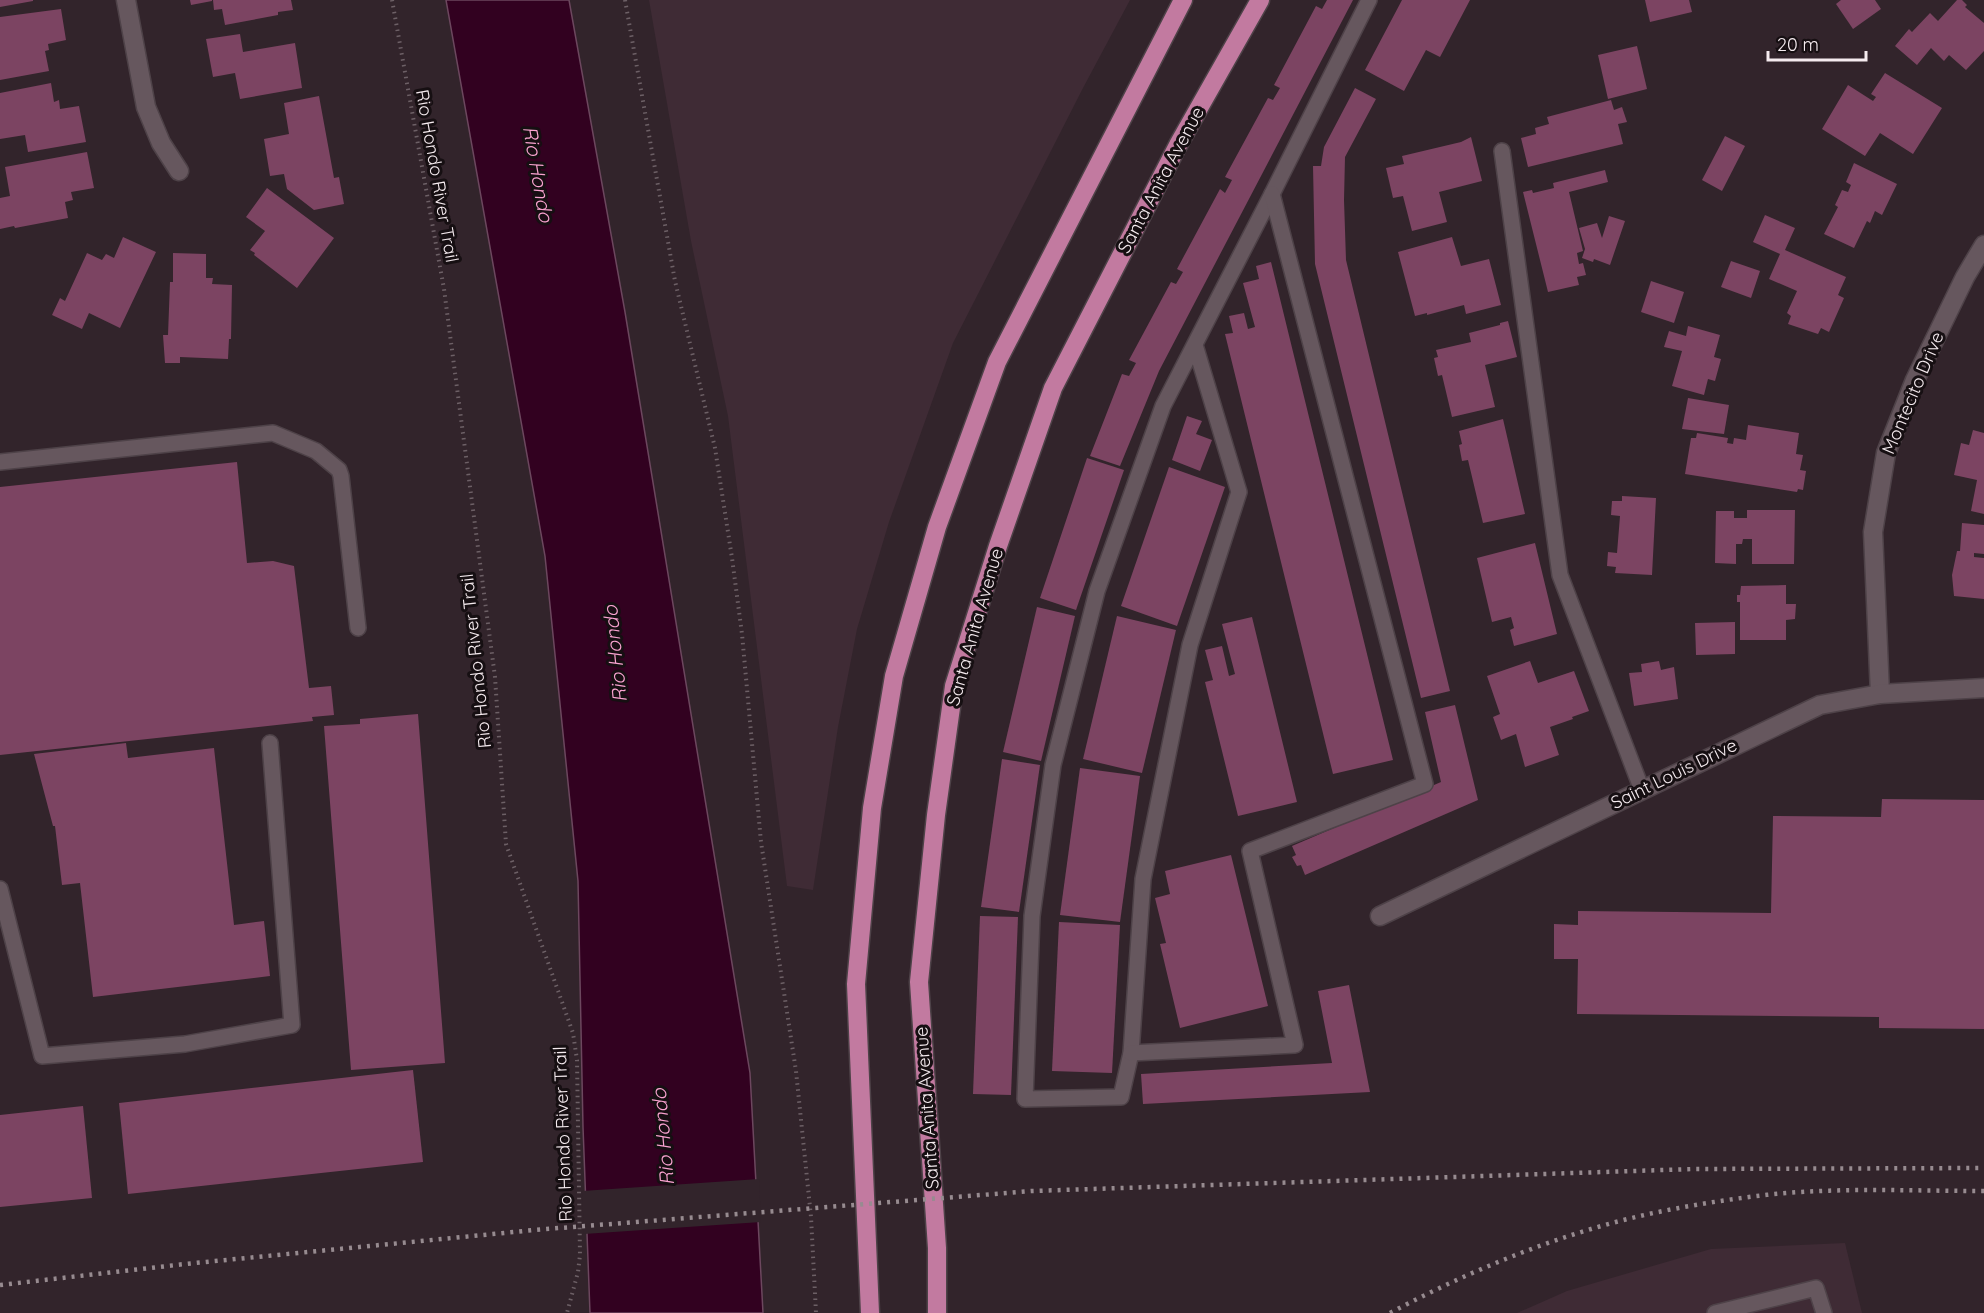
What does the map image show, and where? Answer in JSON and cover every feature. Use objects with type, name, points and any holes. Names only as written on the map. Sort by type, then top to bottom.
[{"type":"main road","points":[[870,1313],[856,984],[872,808],[894,676],[938,527],[997,362],[1183,0]]},
{"type":"main road","name":"Santa Anita Avenue","points":[[938,1313],[937,1248],[919,982],[936,815],[954,686],[998,546],[1053,388],[1178,145],[1260,0]]},
{"type":"street","points":[[126,0],[146,107],[160,143],[179,171]]},
{"type":"street","name":"Montecito Drive","points":[[1880,694],[1873,532],[1886,453],[1915,380],[1965,277],[1984,245]]},
{"type":"street","name":"Saint Louis Drive","points":[[1380,916],[1820,705],[1880,694],[1984,688]]},
{"type":"lane","points":[[1196,345],[1239,492],[1190,645],[1145,867],[1131,1053],[1120,1097],[1024,1099],[1032,916],[1053,765],[1096,591],[1163,406],[1196,345],[1369,0]]},
{"type":"lane","points":[[1502,151],[1560,575],[1642,790]]},
{"type":"lane","points":[[1131,1053],[1295,1045],[1250,851],[1425,784],[1272,194]]},
{"type":"lane","points":[[0,462],[273,433],[316,451],[339,470],[341,476],[358,628]]},
{"type":"lane","points":[[0,889],[42,1056],[185,1044],[292,1025],[270,743]]},
{"type":"lane","points":[[1715,1313],[1816,1288],[1824,1313]]},
{"type":"path","name":"Rio Hondo River Trail","points":[[392,0],[444,289],[495,677],[506,844],[573,1033],[577,1060],[580,1255],[567,1313]]},
{"type":"path","points":[[625,0],[675,281],[715,448],[732,558],[742,634],[761,842],[796,1071],[811,1217],[816,1313]]},
{"type":"shaded area","points":[[649,0],[1130,0],[953,343],[889,522],[857,629],[838,727],[813,890],[787,886],[728,416],[691,241]]},
{"type":"shaded area","points":[[1845,1243],[1862,1313],[1517,1313],[1567,1291],[1711,1249]]},
{"type":"water","name":"Rio Hondo","points":[[446,0],[569,0],[625,312],[750,1073],[763,1313],[590,1313],[583,1127],[578,881],[545,556]]},
{"type":"pier","points":[[759,1179],[761,1222],[584,1234],[582,1191]]},
{"type":"building","points":[[0,0],[33,0],[33,1],[0,7]]},
{"type":"building","points":[[190,0],[212,0],[212,1],[191,5]]},
{"type":"building","points":[[213,0],[291,0],[293,10],[225,25],[222,9],[214,10]]},
{"type":"building","points":[[1327,0],[1353,0],[1159,371],[1120,466],[1090,456],[1122,374],[1129,376],[1136,363],[1129,360],[1171,282],[1176,284],[1183,272],[1177,269],[1220,189],[1225,193],[1232,180],[1225,177],[1268,98],[1273,100],[1280,88],[1274,85],[1316,6],[1322,9]]},
{"type":"building","points":[[1402,0],[1470,0],[1440,57],[1426,50],[1404,91],[1365,70]]},
{"type":"building","points":[[1645,0],[1689,0],[1692,12],[1650,22]]},
{"type":"building","points":[[1841,0],[1875,0],[1881,9],[1853,29],[1836,4]]},
{"type":"building","points":[[1957,0],[1962,0],[1967,5],[1965,7],[1984,23],[1984,51],[1966,70],[1949,55],[1944,61],[1931,48],[1917,65],[1895,46],[1909,29],[1912,32],[1930,13],[1938,21]]},
{"type":"building","points":[[61,9],[66,40],[48,44],[49,50],[45,51],[49,71],[0,80],[0,17]]},
{"type":"building","points":[[240,34],[243,52],[295,43],[302,88],[240,99],[235,73],[213,77],[206,39]]},
{"type":"building","points":[[1637,46],[1647,89],[1608,99],[1598,55]]},
{"type":"building","points":[[1885,73],[1942,108],[1913,154],[1880,133],[1865,156],[1822,129],[1848,85],[1873,101],[1876,97],[1871,94]]},
{"type":"building","points":[[51,83],[54,102],[59,100],[60,109],[79,106],[86,142],[28,152],[25,135],[0,139],[0,93]]},
{"type":"building","points":[[1355,88],[1376,99],[1345,157],[1346,260],[1450,691],[1421,698],[1315,264],[1313,166],[1321,166],[1324,147]]},
{"type":"building","points":[[319,96],[334,178],[339,177],[344,204],[314,210],[287,189],[284,174],[270,176],[264,139],[289,134],[284,103]]},
{"type":"building","points":[[1611,100],[1614,110],[1622,107],[1627,122],[1618,124],[1623,144],[1528,167],[1521,138],[1536,134],[1535,128],[1549,124],[1547,117]]},
{"type":"building","points":[[1725,136],[1745,146],[1722,191],[1702,180]]},
{"type":"building","points":[[1471,137],[1482,181],[1439,192],[1447,222],[1412,231],[1403,196],[1393,198],[1386,168],[1404,164],[1402,156],[1461,142]]},
{"type":"building","points":[[87,152],[94,188],[71,192],[73,200],[65,202],[68,218],[0,229],[0,198],[10,196],[5,167]]},
{"type":"building","points":[[1854,163],[1897,184],[1882,215],[1875,211],[1870,223],[1867,221],[1854,248],[1824,234],[1838,207],[1835,205],[1842,190],[1848,192],[1851,185],[1846,182]]},
{"type":"building","points":[[1605,170],[1608,182],[1569,192],[1583,251],[1577,253],[1579,264],[1583,263],[1586,275],[1577,277],[1579,285],[1548,292],[1523,192],[1532,190],[1533,193],[1554,188],[1553,183]]},
{"type":"building","points":[[267,188],[334,238],[297,288],[250,250],[265,231],[246,217]]},
{"type":"building","points":[[1765,215],[1795,228],[1785,250],[1846,277],[1838,295],[1844,298],[1829,332],[1821,328],[1818,334],[1788,324],[1791,316],[1787,313],[1797,291],[1769,279],[1780,254],[1753,242]]},
{"type":"building","points":[[1609,216],[1625,221],[1610,265],[1594,259],[1593,262],[1582,258],[1585,249],[1579,228],[1597,223],[1602,238]]},
{"type":"building","points":[[123,237],[156,252],[120,328],[89,313],[82,329],[52,315],[60,298],[65,301],[87,253],[102,260],[106,254],[114,258]]},
{"type":"building","points":[[1452,237],[1461,266],[1489,259],[1501,305],[1466,314],[1464,305],[1415,316],[1398,252]]},
{"type":"building","points":[[173,253],[206,254],[206,278],[213,278],[212,284],[232,285],[231,339],[229,339],[228,359],[180,357],[180,363],[165,363],[163,335],[168,335]]},
{"type":"building","points":[[1731,261],[1760,271],[1751,298],[1721,287]]},
{"type":"building","points":[[1271,262],[1393,760],[1333,774],[1225,334],[1233,333],[1229,316],[1244,313],[1248,329],[1255,327],[1243,283],[1259,279],[1256,266]]},
{"type":"building","points":[[1651,281],[1684,292],[1674,323],[1641,312]]},
{"type":"building","points":[[1508,321],[1517,357],[1485,365],[1495,407],[1452,417],[1442,375],[1438,376],[1434,358],[1438,357],[1436,350],[1471,342],[1469,333]]},
{"type":"building","points":[[1688,326],[1720,335],[1714,357],[1721,359],[1715,381],[1708,379],[1704,395],[1672,386],[1682,351],[1664,347],[1669,331],[1686,336]]},
{"type":"building","points":[[1688,398],[1729,405],[1724,434],[1682,429]]},
{"type":"building","points":[[1187,416],[1202,421],[1196,434],[1212,440],[1200,471],[1172,460]]},
{"type":"building","points":[[1503,419],[1525,514],[1483,523],[1468,460],[1462,461],[1459,431]]},
{"type":"building","points":[[1748,425],[1799,433],[1796,454],[1803,455],[1800,470],[1806,471],[1803,490],[1798,489],[1797,492],[1685,474],[1691,438],[1696,438],[1697,433],[1728,438],[1727,443],[1733,444],[1734,438],[1746,440]]},
{"type":"building","points":[[1973,430],[1984,433],[1984,514],[1971,511],[1977,480],[1954,475],[1961,443],[1969,445]]},
{"type":"building","points":[[1087,458],[1124,470],[1076,610],[1040,598]]},
{"type":"building","points":[[237,462],[247,563],[273,561],[294,566],[309,688],[331,686],[334,715],[312,717],[313,721],[0,755],[0,487]]},
{"type":"building","points":[[1169,467],[1225,487],[1177,626],[1121,606]]},
{"type":"building","points":[[1622,496],[1656,498],[1652,575],[1615,573],[1616,567],[1607,566],[1608,552],[1617,553],[1620,516],[1611,515],[1612,501],[1622,501]]},
{"type":"building","points":[[1747,510],[1795,510],[1794,564],[1752,564],[1752,539],[1743,539],[1742,544],[1736,544],[1736,564],[1715,563],[1716,511],[1734,511],[1734,518],[1747,518]]},
{"type":"building","points":[[1962,523],[1984,525],[1984,554],[1974,553],[1974,557],[1984,558],[1984,599],[1954,596],[1952,575],[1957,551],[1960,551]]},
{"type":"building","points":[[1535,543],[1557,634],[1514,646],[1510,630],[1514,628],[1511,617],[1492,622],[1477,558]]},
{"type":"building","points":[[1786,585],[1786,604],[1796,604],[1795,619],[1786,620],[1786,640],[1740,640],[1740,602],[1737,602],[1737,595],[1740,595],[1741,586]]},
{"type":"building","points":[[1037,607],[1075,616],[1041,761],[1003,752]]},
{"type":"building","points":[[1117,616],[1176,630],[1142,773],[1083,759]]},
{"type":"building","points":[[1252,617],[1297,802],[1238,816],[1205,682],[1213,680],[1205,650],[1222,646],[1229,676],[1235,674],[1222,624]]},
{"type":"building","points":[[1735,622],[1735,654],[1696,655],[1695,623]]},
{"type":"building","points":[[1530,661],[1538,683],[1574,671],[1589,711],[1550,727],[1559,755],[1525,767],[1516,734],[1501,740],[1493,717],[1500,714],[1487,676]]},
{"type":"building","points":[[1659,661],[1661,670],[1674,667],[1678,699],[1634,706],[1629,673],[1642,672],[1641,664]]},
{"type":"building","points":[[1455,705],[1478,800],[1305,875],[1301,865],[1297,866],[1292,857],[1296,855],[1292,846],[1441,782],[1425,712]]},
{"type":"building","points":[[418,714],[445,1063],[351,1070],[324,726],[360,724],[360,719]]},
{"type":"building","points":[[126,743],[128,758],[214,748],[234,925],[264,921],[270,976],[93,997],[80,883],[62,885],[55,826],[53,826],[34,754]]},
{"type":"building","points":[[1002,759],[1040,765],[1019,912],[981,907]]},
{"type":"building","points":[[1080,768],[1140,776],[1120,922],[1060,915]]},
{"type":"building","points":[[1882,799],[1984,800],[1984,1029],[1879,1028],[1879,1017],[1577,1014],[1578,959],[1554,959],[1554,924],[1578,925],[1578,911],[1771,913],[1773,816],[1881,817]]},
{"type":"building","points":[[1231,855],[1268,1006],[1180,1028],[1160,944],[1166,943],[1155,898],[1170,894],[1165,871]]},
{"type":"building","points":[[980,916],[1018,917],[1011,1095],[973,1094]]},
{"type":"building","points":[[1059,922],[1120,925],[1112,1073],[1052,1071]]},
{"type":"building","points":[[1349,985],[1370,1092],[1143,1104],[1141,1074],[1332,1063],[1318,991]]},
{"type":"building","points":[[413,1070],[423,1162],[128,1194],[119,1103]]},
{"type":"building","points":[[83,1106],[92,1198],[0,1207],[0,1115]]},
{"type":"railway","points":[[0,1285],[185,1264],[534,1230],[1032,1191],[1694,1169],[1984,1168]]},
{"type":"railway","points":[[1390,1313],[1463,1277],[1565,1237],[1677,1208],[1792,1193],[1847,1190],[1984,1191]]}]
